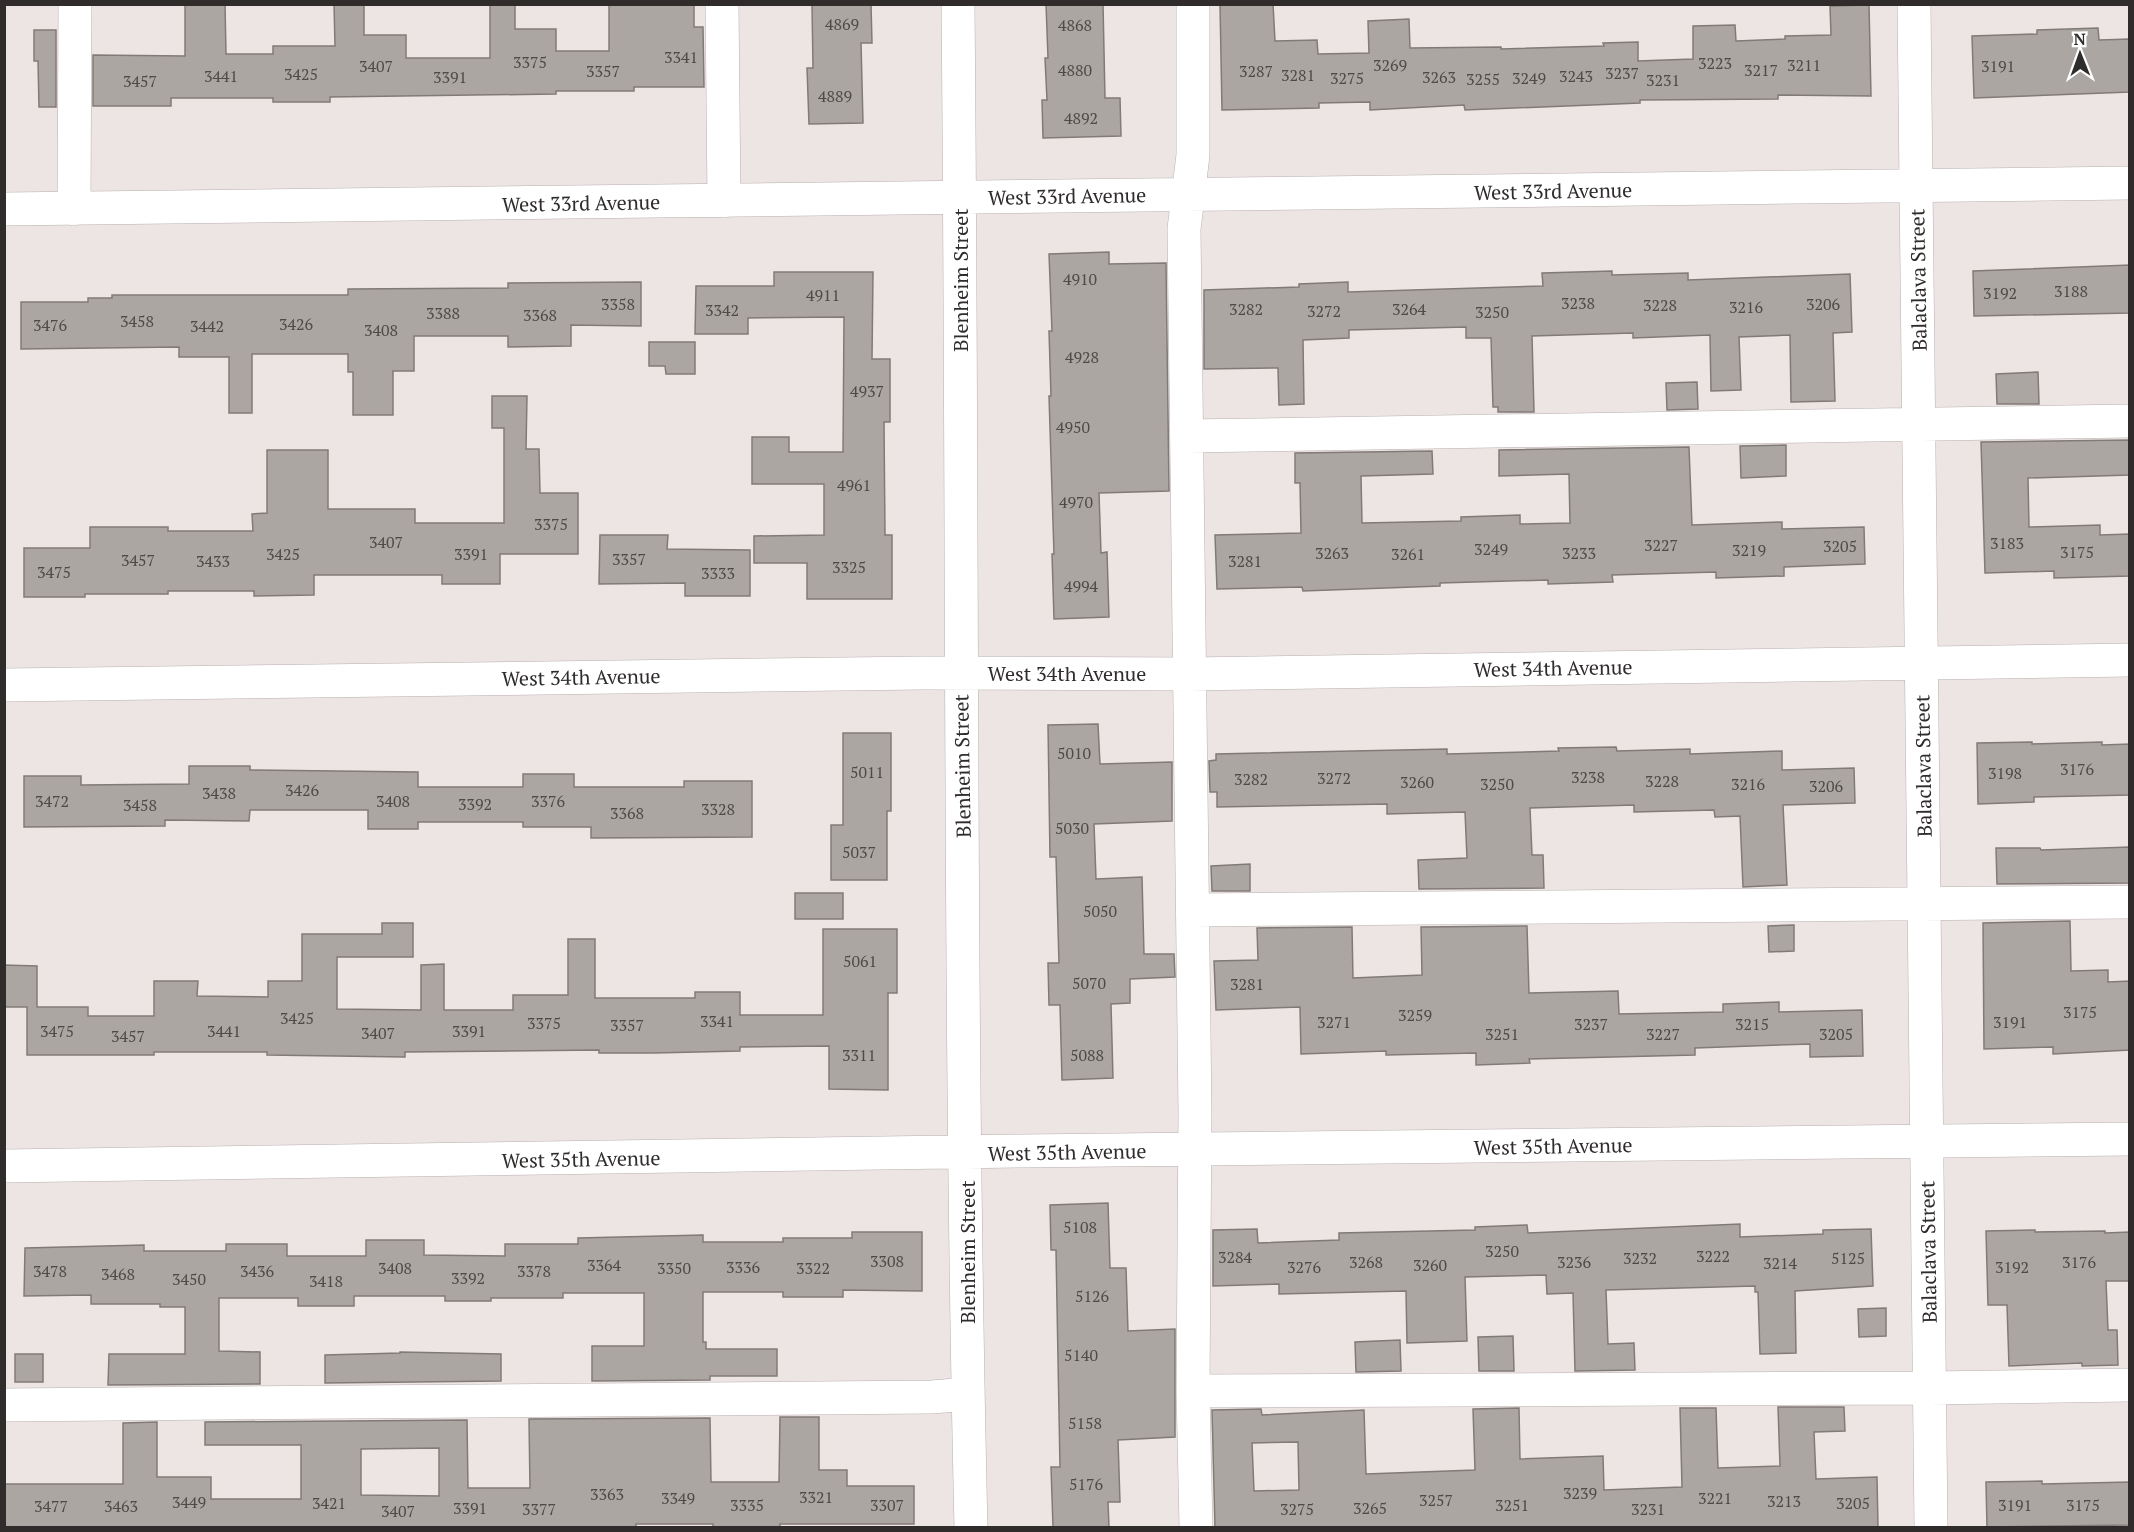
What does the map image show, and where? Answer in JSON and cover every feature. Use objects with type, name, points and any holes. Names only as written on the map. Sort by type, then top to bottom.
[{"type":"street","points":[[74,209],[75,4]]},
{"type":"street","points":[[722,4],[724,201]]},
{"type":"street","name":"Blenheim Street","points":[[958,4],[960,673],[971,1527]]},
{"type":"street","points":[[1193,4],[1193,155],[1184,229],[1196,1150],[1193,1391],[1196,1527]]},
{"type":"street","name":"Balaclava Street","points":[[1914,4],[1931,1527]]},
{"type":"street","name":"West 33rd Avenue","points":[[4,209],[2130,183]]},
{"type":"street","points":[[1187,436],[2130,421]]},
{"type":"street","name":"West 34th Avenue","points":[[4,685],[960,673],[1190,674],[2130,660]]},
{"type":"street","points":[[1193,910],[2130,902]]},
{"type":"street","name":"West 35th Avenue","points":[[4,1167],[2130,1139]]},
{"type":"street","points":[[1193,1391],[2130,1385]]},
{"type":"street","points":[[4,1405],[932,1397],[968,1394]]},
{"type":"building","points":[[185,4],[225,4],[226,54],[273,54],[273,46],[335,46],[334,4],[364,4],[364,35],[406,35],[406,58],[490,58],[490,4],[515,4],[515,29],[556,29],[556,51],[609,51],[609,4],[694,4],[694,27],[703,27],[704,87],[634,87],[634,91],[556,91],[556,94],[330,97],[330,102],[273,102],[273,98],[171,98],[171,106],[93,106],[93,55],[185,56]]},
{"type":"building","points":[[812,4],[871,4],[872,43],[861,43],[863,123],[809,124],[807,68],[813,68]]},
{"type":"building","points":[[1046,4],[1103,4],[1105,98],[1120,98],[1121,136],[1043,138],[1042,100],[1047,100],[1045,58],[1048,58]]},
{"type":"building","points":[[1220,4],[1273,4],[1275,41],[1317,40],[1318,54],[1369,53],[1368,21],[1409,19],[1410,48],[1501,47],[1501,49],[1604,46],[1603,43],[1638,42],[1638,61],[1693,59],[1693,26],[1735,25],[1736,41],[1785,39],[1785,36],[1831,35],[1830,6],[1869,5],[1871,96],[1778,95],[1778,99],[1640,100],[1640,103],[1465,110],[1464,105],[1370,110],[1370,102],[1319,103],[1319,108],[1222,110]]},
{"type":"building","points":[[2098,28],[2099,40],[2130,39],[2130,92],[1974,98],[1972,36],[2037,34],[2037,30]]},
{"type":"building","points":[[34,30],[56,30],[56,107],[39,107],[38,61],[34,61]]},
{"type":"building","points":[[1109,252],[1109,264],[1166,263],[1169,491],[1099,493],[1101,553],[1107,552],[1109,617],[1054,619],[1049,396],[1051,396],[1049,331],[1052,331],[1049,254]]},
{"type":"building","points":[[2130,265],[2130,313],[1974,316],[1973,271]]},
{"type":"building","points":[[1612,271],[1612,275],[1688,273],[1688,280],[1850,274],[1852,332],[1833,333],[1835,401],[1791,402],[1790,335],[1739,337],[1741,390],[1711,391],[1710,335],[1633,338],[1633,333],[1532,336],[1534,412],[1498,412],[1498,407],[1493,407],[1491,338],[1466,338],[1466,327],[1349,330],[1349,338],[1303,340],[1304,404],[1279,405],[1278,368],[1204,369],[1204,290],[1299,287],[1299,284],[1348,282],[1348,292],[1543,286],[1542,273]]},
{"type":"building","points":[[774,272],[873,272],[872,359],[890,359],[890,422],[884,422],[885,535],[892,535],[892,599],[807,599],[807,563],[754,563],[754,536],[824,535],[824,484],[752,484],[752,437],[789,437],[789,452],[843,452],[844,317],[748,318],[748,334],[695,334],[696,286],[774,286]]},
{"type":"building","points":[[641,282],[641,326],[571,325],[571,346],[508,347],[508,336],[414,336],[414,371],[393,371],[393,415],[353,415],[353,372],[348,372],[348,354],[252,354],[252,413],[229,413],[229,357],[179,357],[179,347],[21,349],[21,302],[88,302],[88,298],[112,298],[112,295],[348,295],[348,289],[508,288],[508,283]]},
{"type":"building","points":[[649,342],[695,342],[695,374],[666,374],[665,366],[649,366]]},
{"type":"building","points":[[2038,372],[2039,404],[1997,404],[1996,374]]},
{"type":"building","points":[[1697,382],[1698,409],[1667,410],[1666,383]]},
{"type":"building","points":[[492,396],[527,396],[526,449],[539,449],[540,493],[578,493],[578,554],[500,554],[500,584],[442,584],[442,575],[314,575],[314,595],[254,596],[254,591],[168,591],[168,594],[24,597],[24,548],[90,548],[90,527],[168,527],[168,531],[253,531],[252,514],[267,513],[267,450],[328,450],[328,509],[415,509],[415,523],[504,523],[504,428],[492,428]]},
{"type":"building","points":[[2130,440],[2130,475],[2028,478],[2029,527],[2100,525],[2100,535],[2130,534],[2130,576],[2054,578],[2054,571],[1985,573],[1981,442]]},
{"type":"building","points":[[1786,445],[1786,476],[1741,478],[1740,446]]},
{"type":"building","points":[[1689,447],[1692,525],[1782,522],[1782,529],[1864,527],[1865,564],[1784,567],[1784,576],[1716,578],[1716,572],[1612,575],[1613,582],[1548,584],[1548,580],[1440,583],[1440,586],[1303,591],[1302,587],[1217,589],[1215,535],[1301,533],[1300,483],[1295,483],[1295,453],[1432,451],[1433,474],[1361,476],[1362,523],[1461,521],[1461,517],[1520,515],[1520,524],[1570,523],[1569,474],[1499,476],[1499,450]]},
{"type":"building","points":[[600,535],[668,535],[667,549],[750,550],[750,596],[685,596],[685,583],[599,584]]},
{"type":"building","points":[[1098,724],[1100,764],[1172,762],[1172,821],[1094,824],[1096,879],[1142,877],[1144,954],[1174,954],[1175,977],[1130,979],[1130,1003],[1111,1004],[1113,1078],[1062,1080],[1060,1005],[1049,1005],[1048,963],[1059,963],[1056,857],[1050,857],[1048,725]]},
{"type":"building","points":[[843,733],[891,733],[891,811],[887,811],[887,880],[831,880],[831,825],[843,825]]},
{"type":"building","points":[[2032,742],[2032,744],[2102,742],[2102,745],[2130,744],[2130,795],[2034,797],[2034,802],[1978,804],[1977,743]]},
{"type":"building","points":[[1616,747],[1617,751],[1690,749],[1690,754],[1782,751],[1782,770],[1854,768],[1855,803],[1783,805],[1787,885],[1743,887],[1740,816],[1715,817],[1714,810],[1634,812],[1634,805],[1530,808],[1532,855],[1543,855],[1544,888],[1419,889],[1418,860],[1467,858],[1465,812],[1387,814],[1387,804],[1217,807],[1217,792],[1210,792],[1209,761],[1216,760],[1216,754],[1447,749],[1447,754]]},
{"type":"building","points":[[189,766],[250,766],[250,770],[418,772],[418,787],[523,787],[523,774],[574,774],[574,787],[684,787],[684,781],[752,781],[752,837],[591,838],[591,827],[523,827],[523,822],[418,822],[418,829],[368,829],[368,810],[250,810],[249,821],[165,820],[165,826],[24,827],[24,776],[81,776],[81,785],[189,784]]},
{"type":"building","points":[[2130,847],[2130,883],[1997,884],[1996,848],[2040,848],[2041,850]]},
{"type":"building","points":[[1250,864],[1250,891],[1212,891],[1211,866]]},
{"type":"building","points":[[795,893],[843,893],[843,919],[795,919]]},
{"type":"building","points":[[2070,921],[2071,971],[2108,970],[2108,982],[2130,981],[2130,1050],[2053,1054],[2053,1047],[1984,1049],[1983,923]]},
{"type":"building","points":[[382,923],[413,923],[413,957],[337,957],[337,1009],[421,1010],[421,965],[444,964],[444,1010],[513,1010],[513,995],[568,995],[568,939],[595,939],[595,998],[695,998],[695,992],[740,992],[740,1015],[823,1015],[823,929],[897,929],[897,993],[888,993],[888,1090],[829,1089],[829,1046],[740,1047],[740,1051],[654,1053],[599,1053],[599,1050],[405,1052],[405,1057],[267,1055],[267,1052],[27,1055],[27,1007],[4,1007],[4,965],[37,966],[37,1007],[88,1007],[88,1016],[154,1016],[154,981],[198,981],[197,996],[268,997],[268,981],[302,981],[302,934],[382,934]]},
{"type":"building","points":[[1794,925],[1794,951],[1769,952],[1768,926]]},
{"type":"building","points":[[1527,926],[1529,993],[1618,991],[1619,1014],[1723,1012],[1723,1004],[1779,1002],[1779,1012],[1862,1010],[1863,1056],[1810,1057],[1810,1044],[1695,1048],[1695,1055],[1529,1059],[1530,1063],[1476,1065],[1476,1053],[1386,1055],[1386,1051],[1301,1054],[1300,1007],[1216,1010],[1214,961],[1258,960],[1257,928],[1352,927],[1353,978],[1422,975],[1421,927]]},
{"type":"building","points":[[1108,1203],[1110,1268],[1126,1268],[1128,1331],[1175,1329],[1175,1437],[1118,1440],[1120,1502],[1108,1502],[1109,1527],[1053,1527],[1051,1467],[1060,1467],[1056,1250],[1051,1250],[1050,1205]]},
{"type":"building","points":[[1740,1224],[1740,1237],[1823,1234],[1823,1230],[1871,1229],[1873,1286],[1795,1291],[1796,1353],[1760,1354],[1758,1292],[1755,1292],[1755,1286],[1606,1290],[1608,1344],[1634,1343],[1635,1370],[1575,1371],[1573,1293],[1547,1294],[1546,1275],[1465,1277],[1467,1341],[1407,1343],[1406,1291],[1279,1294],[1279,1284],[1213,1286],[1213,1230],[1257,1229],[1258,1243],[1339,1240],[1339,1233],[1475,1230],[1475,1227],[1527,1225],[1528,1233]]},
{"type":"building","points":[[2035,1230],[2035,1232],[2130,1232],[2130,1281],[2106,1281],[2108,1330],[2117,1330],[2118,1365],[2082,1366],[2082,1363],[2009,1366],[2007,1305],[1988,1305],[1986,1231]]},
{"type":"building","points":[[852,1232],[922,1232],[922,1291],[843,1290],[843,1297],[783,1297],[783,1292],[703,1292],[703,1342],[706,1342],[706,1349],[777,1349],[777,1376],[710,1376],[710,1380],[592,1381],[592,1346],[644,1346],[644,1293],[563,1293],[563,1298],[491,1298],[491,1301],[445,1301],[445,1296],[354,1296],[354,1306],[298,1306],[298,1298],[219,1298],[219,1351],[260,1352],[260,1384],[108,1385],[109,1354],[185,1354],[185,1307],[160,1307],[160,1304],[91,1304],[91,1295],[24,1296],[25,1248],[144,1245],[144,1251],[226,1251],[226,1244],[287,1244],[287,1256],[366,1256],[366,1240],[424,1240],[424,1255],[505,1256],[505,1244],[578,1244],[578,1238],[703,1235],[703,1242],[783,1242],[783,1238],[852,1238]]},
{"type":"building","points":[[1886,1308],[1886,1336],[1859,1337],[1858,1309]]},
{"type":"building","points":[[1513,1336],[1514,1371],[1479,1371],[1478,1337]]},
{"type":"building","points":[[1400,1340],[1401,1371],[1356,1372],[1355,1342]]},
{"type":"building","points":[[400,1352],[501,1354],[501,1381],[325,1383],[325,1355]]},
{"type":"building","points":[[15,1354],[43,1354],[43,1382],[15,1382]]},
{"type":"building","points":[[1778,1407],[1844,1407],[1845,1431],[1814,1432],[1816,1479],[1877,1477],[1878,1527],[1215,1527],[1212,1410],[1261,1409],[1262,1415],[1364,1410],[1366,1474],[1475,1470],[1473,1409],[1519,1408],[1520,1459],[1603,1456],[1604,1490],[1682,1487],[1680,1408],[1716,1408],[1718,1468],[1780,1466]],"holes":[[[1298,1442],[1299,1490],[1254,1491],[1252,1443]]]},
{"type":"building","points":[[780,1417],[819,1417],[819,1470],[847,1470],[847,1486],[914,1486],[914,1524],[780,1524],[780,1527],[636,1524],[636,1527],[4,1527],[4,1484],[123,1484],[123,1423],[157,1422],[157,1477],[211,1477],[211,1499],[301,1499],[301,1445],[205,1445],[205,1422],[467,1420],[468,1488],[530,1488],[529,1419],[710,1418],[711,1482],[779,1482]],"holes":[[[439,1448],[439,1496],[361,1495],[361,1449]]]},
{"type":"building","points":[[2042,1481],[2042,1484],[2130,1482],[2130,1525],[1987,1527],[1986,1482]]}]
